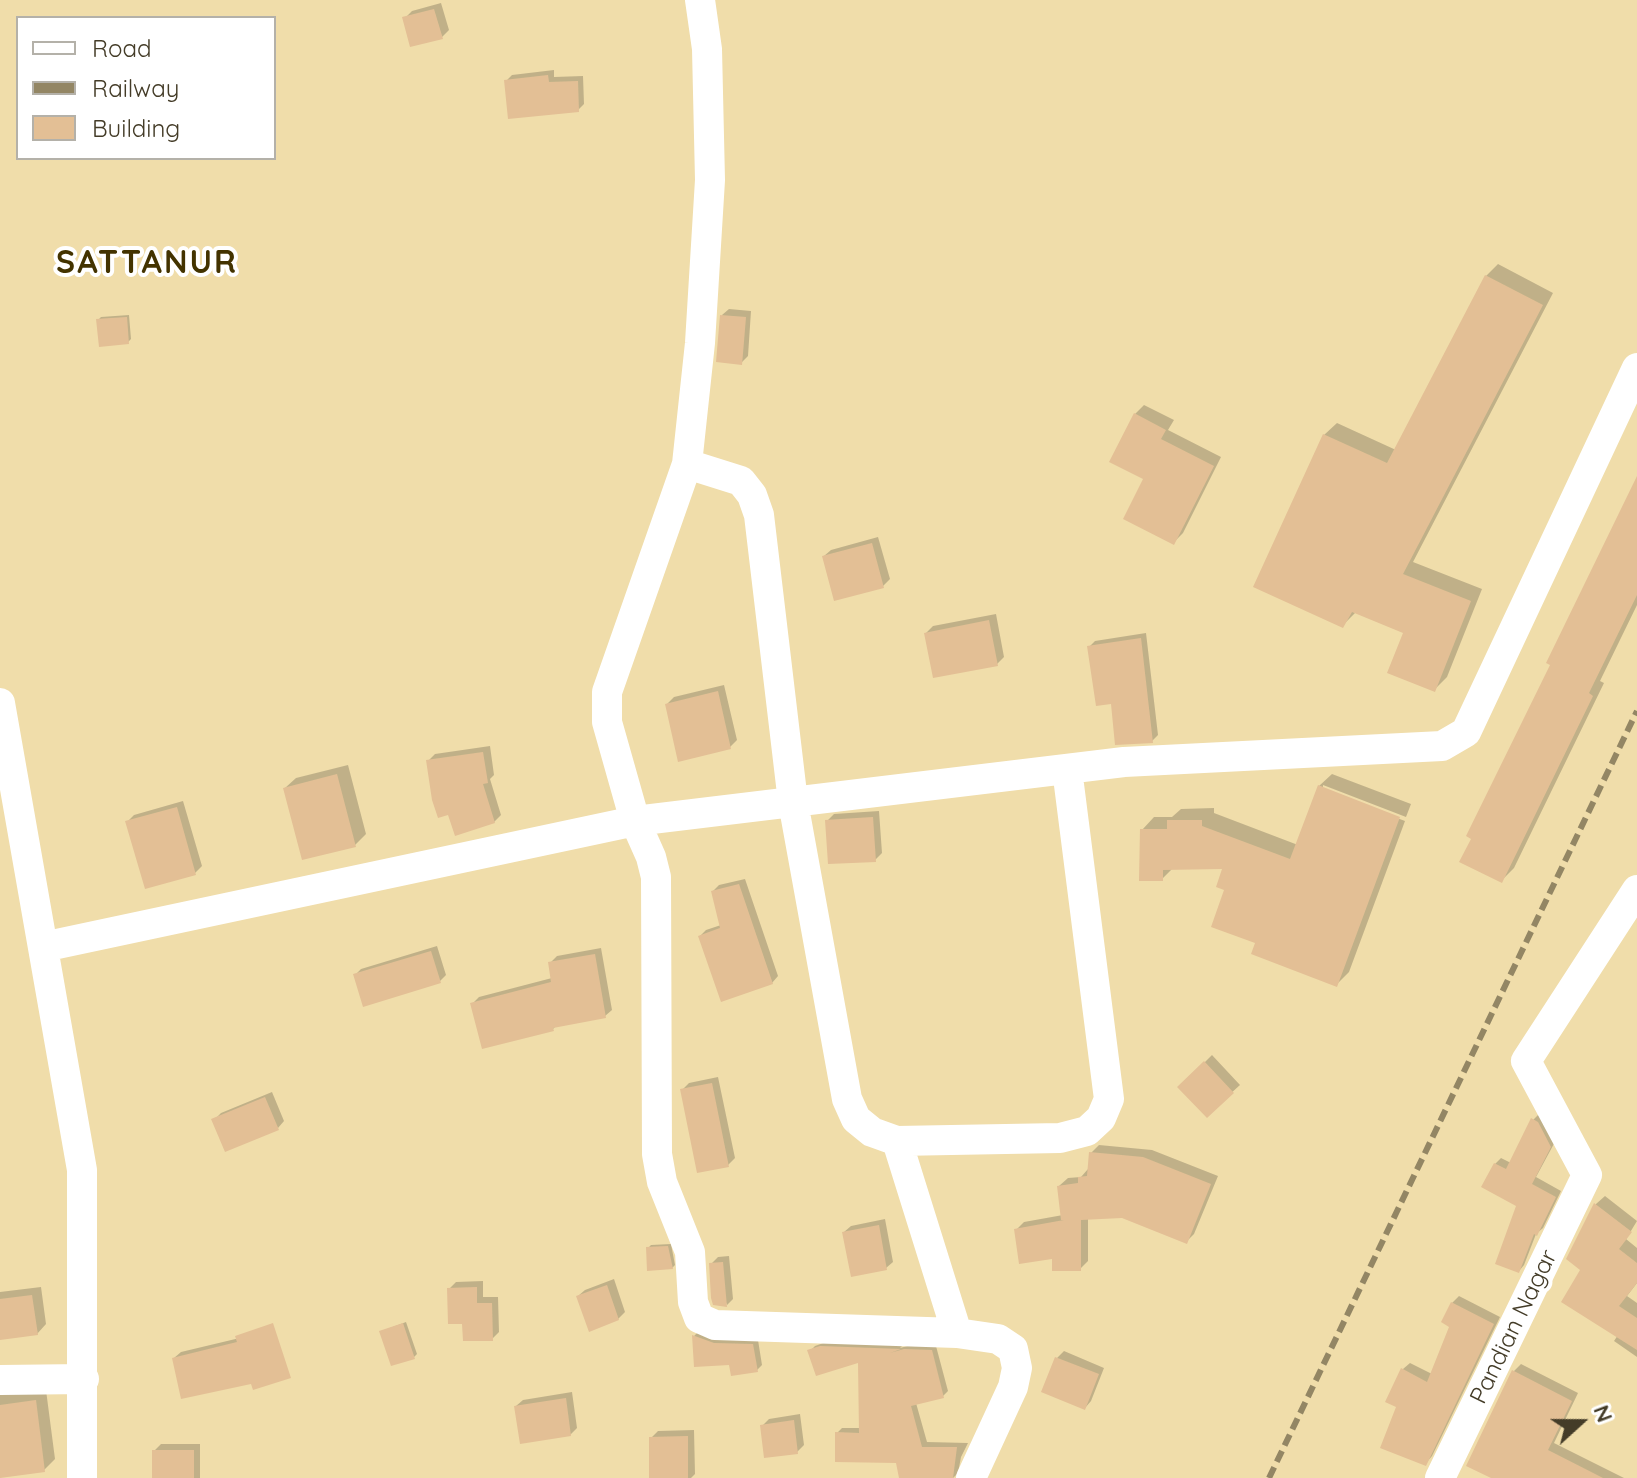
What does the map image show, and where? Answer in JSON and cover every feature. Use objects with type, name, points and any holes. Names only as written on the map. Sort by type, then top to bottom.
[{"type":"street","points":[[700,0],[707,49],[710,180],[700,343],[687,464],[607,692],[607,722],[635,821],[656,877],[657,1154],[662,1182],[690,1252],[693,1302],[699,1318],[715,1325],[957,1333],[998,1339],[1013,1349],[1017,1368],[1013,1387],[971,1478]]},
{"type":"street","points":[[43,947],[635,821],[1124,762],[1442,746],[1466,732],[1637,368]]},
{"type":"street","points":[[687,464],[741,481],[752,495],[759,515],[793,802],[847,1099],[856,1119],[872,1132],[897,1141],[1060,1138],[1087,1131],[1101,1118],[1109,1099],[1067,769]]},
{"type":"street","points":[[0,703],[82,1170],[82,1478]]},
{"type":"street","name":"Pandian Nagar","points":[[1440,1478],[1587,1175],[1526,1061],[1637,890]]},
{"type":"street","points":[[897,1141],[957,1333]]},
{"type":"street","points":[[0,1380],[84,1379]]},
{"type":"building","points":[[434,9],[443,39],[410,47],[402,17]]},
{"type":"building","points":[[548,75],[549,82],[578,81],[579,112],[508,119],[504,80]]},
{"type":"building","points":[[1485,275],[1543,305],[1403,574],[1471,601],[1435,692],[1387,673],[1403,633],[1352,612],[1343,628],[1253,587],[1323,434],[1387,463]]},
{"type":"building","points":[[720,315],[746,317],[742,365],[716,362]]},
{"type":"building","points":[[127,317],[129,344],[99,347],[96,319]]},
{"type":"building","points":[[1134,413],[1166,430],[1161,439],[1214,466],[1174,545],[1123,519],[1143,479],[1109,462]]},
{"type":"building","points":[[1637,476],[1637,595],[1589,693],[1593,696],[1502,883],[1459,862],[1471,839],[1466,836],[1550,665],[1546,663]]},
{"type":"building","points":[[872,543],[884,588],[834,601],[822,556]]},
{"type":"building","points":[[989,620],[998,666],[933,678],[924,633]]},
{"type":"building","points":[[1141,638],[1153,743],[1115,745],[1111,704],[1096,706],[1087,646]]},
{"type":"building","points":[[718,691],[731,749],[678,762],[665,704]]},
{"type":"building","points":[[483,752],[488,783],[483,784],[495,823],[455,836],[448,815],[438,818],[426,760]]},
{"type":"building","points":[[337,774],[356,847],[302,860],[283,788]]},
{"type":"building","points":[[1318,785],[1400,817],[1337,987],[1251,954],[1255,943],[1211,927],[1224,890],[1216,887],[1222,869],[1163,870],[1163,881],[1139,881],[1140,829],[1167,829],[1167,820],[1202,820],[1202,826],[1290,859]]},
{"type":"building","points":[[177,807],[196,875],[145,889],[125,821]]},
{"type":"building","points":[[873,817],[876,862],[828,864],[825,820]]},
{"type":"building","points":[[739,884],[773,984],[721,1002],[698,936],[720,928],[711,891]]},
{"type":"building","points":[[431,951],[441,983],[363,1007],[353,974]]},
{"type":"building","points":[[595,954],[606,1018],[553,1028],[554,1031],[482,1049],[470,1003],[551,982],[548,962]]},
{"type":"building","points":[[1204,1061],[1234,1093],[1207,1118],[1177,1087]]},
{"type":"building","points":[[712,1083],[729,1167],[697,1173],[680,1089]]},
{"type":"building","points":[[265,1097],[279,1130],[225,1152],[211,1119]]},
{"type":"building","points":[[1531,1118],[1538,1122],[1551,1147],[1532,1184],[1556,1197],[1537,1236],[1534,1234],[1519,1273],[1495,1264],[1516,1206],[1481,1187],[1494,1163],[1506,1169]]},
{"type":"building","points":[[1089,1152],[1143,1157],[1211,1184],[1187,1244],[1122,1218],[1081,1220],[1081,1271],[1052,1271],[1052,1259],[1019,1264],[1014,1229],[1064,1220],[1061,1220],[1057,1186],[1078,1183],[1078,1177],[1087,1176]]},
{"type":"building","points":[[1594,1203],[1632,1232],[1619,1249],[1637,1263],[1637,1283],[1619,1306],[1637,1318],[1637,1350],[1561,1302],[1580,1270],[1566,1259]]},
{"type":"building","points":[[879,1225],[887,1270],[851,1277],[842,1232]]},
{"type":"building","points":[[668,1246],[673,1269],[647,1271],[646,1247]]},
{"type":"building","points":[[723,1262],[727,1307],[713,1305],[711,1298],[709,1263]]},
{"type":"building","points":[[607,1285],[619,1320],[589,1332],[576,1296]]},
{"type":"building","points":[[477,1287],[477,1303],[492,1303],[493,1341],[463,1341],[462,1324],[448,1324],[447,1288]]},
{"type":"building","points":[[32,1295],[38,1335],[0,1340],[0,1299]]},
{"type":"building","points":[[1451,1302],[1494,1324],[1426,1466],[1380,1448],[1396,1407],[1385,1402],[1401,1368],[1427,1382],[1449,1327],[1441,1322]]},
{"type":"building","points":[[273,1323],[291,1378],[253,1390],[251,1384],[181,1399],[172,1358],[237,1342],[235,1336]]},
{"type":"building","points":[[403,1323],[415,1359],[391,1366],[379,1331]]},
{"type":"building","points":[[692,1335],[714,1343],[753,1344],[758,1372],[731,1376],[729,1365],[694,1367]]},
{"type":"building","points":[[820,1346],[901,1349],[890,1353],[904,1349],[932,1350],[944,1398],[911,1406],[922,1447],[957,1447],[953,1478],[899,1478],[896,1463],[835,1462],[835,1432],[859,1433],[858,1363],[816,1376],[807,1350]]},
{"type":"building","points":[[1055,1357],[1099,1374],[1085,1410],[1041,1392]]},
{"type":"building","points":[[1512,1370],[1572,1401],[1548,1450],[1603,1478],[1491,1478],[1466,1466]]},
{"type":"building","points":[[566,1398],[571,1436],[520,1444],[514,1406]]},
{"type":"building","points":[[36,1400],[45,1472],[0,1478],[0,1405]]},
{"type":"building","points":[[794,1420],[798,1454],[764,1458],[760,1425]]},
{"type":"building","points":[[688,1436],[688,1478],[649,1478],[649,1437]]},
{"type":"building","points":[[152,1450],[194,1450],[194,1478],[152,1478]]},
{"type":"railway","points":[[1269,1478],[1637,711]]},
{"type":"district","name":"SATTANUR","points":[[147,263]]}]
